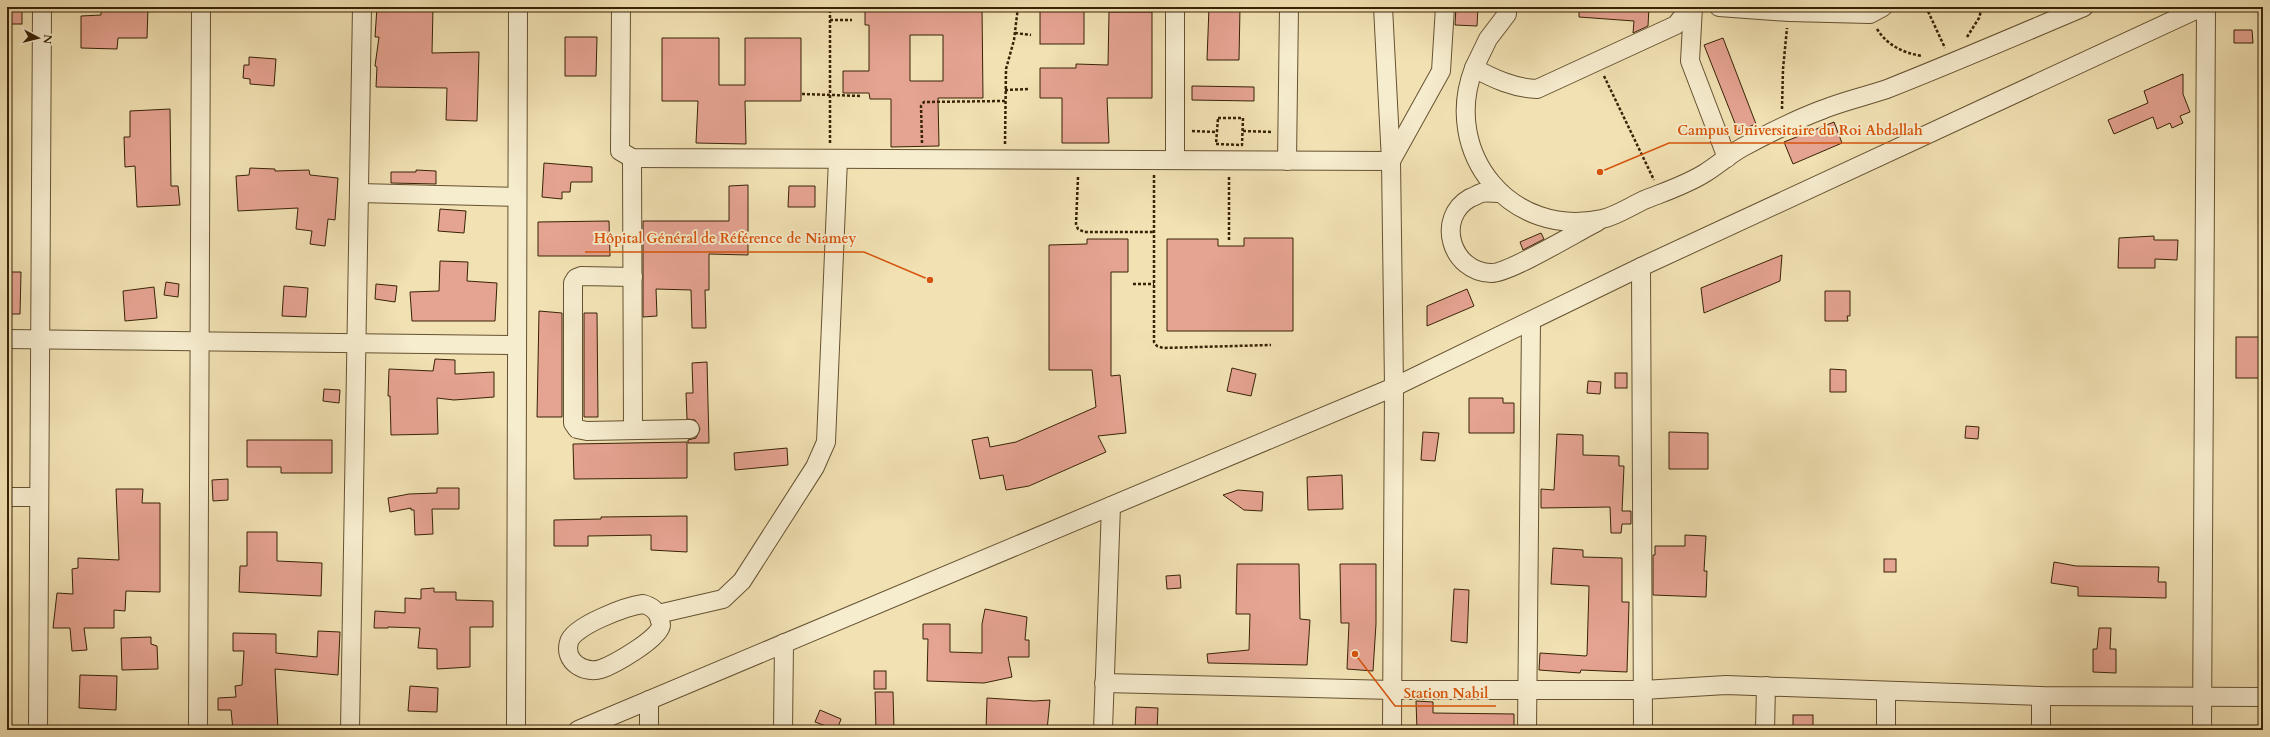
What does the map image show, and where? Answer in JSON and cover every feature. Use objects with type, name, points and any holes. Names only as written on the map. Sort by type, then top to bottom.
[{"type":"street","points":[[38,730],[42,7]]},
{"type":"street","points":[[198,730],[201,7]]},
{"type":"street","points":[[350,730],[362,7]]},
{"type":"street","points":[[516,730],[518,7]]},
{"type":"street","points":[[621,7],[620,151],[632,158],[1174,160],[1229,153],[1287,161],[1391,161]]},
{"type":"street","points":[[1174,160],[1175,7]]},
{"type":"street","points":[[1287,161],[1289,7]]},
{"type":"street","points":[[1383,7],[1391,161],[1394,387],[1392,730]]},
{"type":"street","points":[[1391,161],[1441,71],[1445,7]]},
{"type":"street","points":[[1507,7],[1507,14],[1488,39],[1467,85],[1468,129],[1473,153],[1484,175],[1500,194],[1519,208],[1541,217],[1565,221],[1602,219]]},
{"type":"street","points":[[1474,68],[1499,81],[1525,89],[1537,89],[1676,24],[1692,7]]},
{"type":"street","points":[[1692,7],[1690,61],[1727,158]]},
{"type":"street","points":[[1719,7],[1789,12],[1876,10]]},
{"type":"street","points":[[1500,194],[1480,193],[1474,196],[1463,202],[1452,219],[1450,239],[1454,251],[1457,257],[1472,270],[1491,274],[1510,268],[1602,219],[1704,174],[1742,148],[1824,108],[1884,89],[1949,64],[2084,7]]},
{"type":"street","points":[[578,730],[1394,387],[1641,267],[2202,7]]},
{"type":"street","points":[[2202,730],[2206,7]]},
{"type":"street","points":[[632,158],[633,430]]},
{"type":"street","points":[[658,614],[723,599],[742,581],[815,468],[826,442],[834,159]]},
{"type":"street","points":[[358,193],[517,197]]},
{"type":"street","points":[[1641,267],[1643,730]]},
{"type":"street","points":[[633,277],[581,276],[576,278],[573,283],[573,423],[578,429],[587,431],[690,429]]},
{"type":"street","points":[[1526,730],[1531,321]]},
{"type":"street","points":[[7,339],[517,345]]},
{"type":"street","points":[[7,497],[39,498]]},
{"type":"street","points":[[1102,730],[1111,506]]},
{"type":"street","points":[[632,605],[649,606],[658,614],[661,625],[659,632],[646,643],[604,668],[591,672],[576,666],[572,660],[569,652],[569,642],[580,630],[632,605]]},
{"type":"street","points":[[783,730],[784,643]]},
{"type":"street","points":[[1104,684],[1393,690],[1643,690],[1726,685],[2041,696],[2263,697]]},
{"type":"street","points":[[1765,730],[1766,686]]},
{"type":"street","points":[[1886,691],[1886,730]]},
{"type":"street","points":[[2041,696],[2041,730]]},
{"type":"street","points":[[649,700],[649,730]]},
{"type":"path","points":[[635,7],[635,9],[747,7]]},
{"type":"path","points":[[830,7],[831,95],[834,159]]},
{"type":"path","points":[[1005,160],[1006,69],[1015,33],[1018,7]]},
{"type":"path","points":[[1926,7],[1946,52],[1949,64]]},
{"type":"path","points":[[1966,39],[1979,18],[1982,7]]},
{"type":"path","points":[[1876,10],[1877,30],[1889,44],[1911,54],[1929,56]]},
{"type":"path","points":[[1782,115],[1783,69],[1789,12]]},
{"type":"path","points":[[830,20],[852,20]]},
{"type":"path","points":[[1015,33],[1031,35]]},
{"type":"path","points":[[1597,61],[1660,193]]},
{"type":"path","points":[[1005,90],[1030,89]]},
{"type":"path","points":[[802,94],[861,96]]},
{"type":"path","points":[[921,159],[921,106],[924,102],[1005,101]]},
{"type":"path","points":[[1218,118],[1243,118],[1242,145],[1229,153],[1215,142],[1218,118]]},
{"type":"path","points":[[1243,131],[1288,132]]},
{"type":"path","points":[[1229,153],[1229,241]]},
{"type":"path","points":[[1078,172],[1076,224],[1078,229],[1084,232],[1154,232]]},
{"type":"path","points":[[1154,173],[1154,342],[1157,346],[1271,345]]},
{"type":"path","points":[[1133,284],[1154,284]]},
{"type":"building","points":[[7,7],[22,7],[22,24],[7,24]]},
{"type":"building","points":[[122,7],[148,7],[147,38],[118,38],[117,49],[81,48],[81,16],[101,15],[101,11],[122,10]]},
{"type":"building","points":[[377,7],[433,7],[432,53],[479,52],[477,121],[446,120],[447,88],[376,87],[377,67],[375,66],[379,37],[375,37]]},
{"type":"building","points":[[865,7],[982,7],[983,98],[938,98],[939,146],[891,147],[891,99],[870,99],[869,93],[843,93],[843,71],[869,71],[869,25],[865,25]],"holes":[[[910,35],[943,35],[943,81],[910,81]]]},
{"type":"building","points":[[1209,7],[1240,7],[1239,60],[1207,60]]},
{"type":"building","points":[[1456,7],[1478,7],[1477,26],[1455,25]]},
{"type":"building","points":[[1579,7],[1649,7],[1648,26],[1633,33],[1634,21],[1579,17]]},
{"type":"building","points":[[1040,10],[1084,10],[1084,44],[1040,44]]},
{"type":"building","points":[[1109,12],[1152,12],[1152,98],[1107,98],[1109,143],[1062,143],[1062,98],[1040,98],[1040,68],[1076,68],[1076,64],[1108,65]]},
{"type":"building","points":[[2234,30],[2252,30],[2253,43],[2234,43]]},
{"type":"building","points":[[565,37],[597,37],[596,76],[565,76]]},
{"type":"building","points":[[662,38],[719,38],[719,85],[745,85],[745,38],[801,38],[801,101],[745,101],[746,144],[696,143],[698,101],[662,101]]},
{"type":"building","points":[[1723,38],[1756,124],[1738,131],[1704,45]]},
{"type":"building","points":[[249,57],[276,59],[274,86],[250,84],[250,79],[243,78],[244,65],[249,65]]},
{"type":"building","points":[[2183,74],[2183,94],[2190,112],[2180,116],[2183,123],[2172,128],[2170,123],[2157,129],[2153,117],[2114,134],[2108,120],[2148,103],[2144,91]]},
{"type":"building","points":[[1192,86],[1254,87],[1254,101],[1192,100]]},
{"type":"building","points":[[170,109],[171,186],[178,186],[180,205],[137,207],[135,166],[125,167],[124,137],[130,137],[130,111]]},
{"type":"building","points":[[1834,122],[1842,143],[1793,164],[1784,142]]},
{"type":"building","points":[[544,163],[592,167],[592,182],[571,182],[570,192],[562,192],[562,199],[542,197]]},
{"type":"building","points":[[250,168],[275,169],[275,171],[309,170],[310,175],[338,178],[335,220],[328,219],[325,246],[310,244],[312,231],[296,229],[298,208],[238,211],[236,176],[249,175]]},
{"type":"building","points":[[416,170],[436,171],[436,184],[391,183],[391,172],[416,172]]},
{"type":"building","points":[[748,185],[748,255],[709,254],[709,290],[705,290],[706,328],[692,328],[691,290],[656,289],[657,316],[643,317],[643,221],[729,221],[729,186]]},
{"type":"building","points":[[789,186],[815,186],[815,207],[788,207]]},
{"type":"building","points":[[440,209],[466,211],[464,233],[438,231]]},
{"type":"building","points":[[609,221],[610,256],[538,256],[538,222]]},
{"type":"building","points":[[1541,233],[1544,239],[1523,250],[1520,242]]},
{"type":"building","points":[[2154,236],[2154,240],[2178,240],[2177,260],[2155,259],[2155,268],[2118,268],[2119,238]]},
{"type":"building","points":[[1244,238],[1293,238],[1293,331],[1167,331],[1167,239],[1218,239],[1218,246],[1244,246]]},
{"type":"building","points":[[1087,239],[1128,239],[1128,272],[1111,272],[1111,376],[1120,375],[1126,433],[1098,436],[1106,452],[1029,486],[1006,490],[1003,475],[980,479],[972,440],[988,437],[990,447],[1016,442],[1096,407],[1092,370],[1049,370],[1049,245],[1087,244]]},
{"type":"building","points":[[1782,255],[1780,281],[1704,313],[1701,288]]},
{"type":"building","points":[[440,261],[468,262],[467,281],[497,283],[495,321],[412,321],[410,292],[439,291]]},
{"type":"building","points":[[7,272],[21,272],[20,314],[7,314]]},
{"type":"building","points":[[166,282],[179,284],[178,297],[164,295]]},
{"type":"building","points":[[376,284],[397,286],[395,302],[375,299]]},
{"type":"building","points":[[284,286],[308,288],[306,317],[282,316]]},
{"type":"building","points":[[154,287],[157,318],[125,321],[123,291]]},
{"type":"building","points":[[1467,289],[1474,306],[1427,326],[1427,306]]},
{"type":"building","points":[[1825,291],[1850,291],[1850,316],[1847,316],[1848,321],[1825,321]]},
{"type":"building","points":[[539,311],[562,313],[562,417],[537,417]]},
{"type":"building","points":[[584,313],[597,313],[598,417],[584,417]]},
{"type":"building","points":[[2236,337],[2263,337],[2263,378],[2236,378]]},
{"type":"building","points":[[435,359],[455,360],[455,374],[494,372],[494,397],[454,400],[437,398],[438,434],[391,435],[390,396],[388,396],[389,369],[433,371]]},
{"type":"building","points":[[707,362],[709,443],[688,443],[688,440],[696,438],[700,429],[695,420],[687,419],[686,393],[693,393],[692,363]]},
{"type":"building","points":[[1232,368],[1256,374],[1251,396],[1227,391]]},
{"type":"building","points":[[1830,369],[1846,370],[1846,392],[1830,392]]},
{"type":"building","points":[[1615,373],[1627,373],[1627,388],[1615,388]]},
{"type":"building","points":[[1588,381],[1601,382],[1600,394],[1587,393]]},
{"type":"building","points":[[324,389],[340,390],[339,403],[323,401]]},
{"type":"building","points":[[1469,398],[1503,398],[1503,403],[1514,403],[1514,433],[1469,433]]},
{"type":"building","points":[[1966,426],[1979,427],[1978,439],[1965,438]]},
{"type":"building","points":[[1423,432],[1439,433],[1435,461],[1421,460]]},
{"type":"building","points":[[1669,432],[1708,433],[1708,469],[1669,469]]},
{"type":"building","points":[[1557,434],[1583,435],[1583,455],[1619,456],[1619,466],[1624,466],[1622,511],[1631,511],[1631,524],[1622,524],[1621,533],[1611,533],[1610,507],[1541,508],[1541,489],[1554,490]]},
{"type":"building","points":[[247,440],[332,440],[332,473],[281,473],[281,467],[247,467]]},
{"type":"building","points":[[687,442],[687,478],[574,479],[573,444]]},
{"type":"building","points":[[787,448],[788,465],[735,470],[734,453]]},
{"type":"building","points":[[1342,475],[1343,509],[1308,510],[1307,477]]},
{"type":"building","points":[[228,479],[228,500],[213,501],[212,480]]},
{"type":"building","points":[[437,488],[459,488],[459,509],[432,509],[433,534],[415,535],[414,510],[411,510],[411,508],[390,512],[388,498],[409,494],[437,493]]},
{"type":"building","points":[[116,489],[143,489],[142,503],[160,503],[160,592],[126,591],[125,611],[114,610],[114,628],[84,628],[87,650],[72,651],[70,628],[53,628],[57,593],[73,594],[72,569],[78,568],[78,558],[119,560]]},
{"type":"building","points":[[1238,490],[1263,492],[1262,511],[1244,510],[1223,495]]},
{"type":"building","points":[[687,516],[687,552],[651,550],[651,535],[588,536],[588,546],[554,546],[554,520],[601,519],[601,517]]},
{"type":"building","points":[[247,532],[277,532],[277,561],[322,563],[321,596],[239,592],[240,566],[247,566]]},
{"type":"building","points":[[1685,535],[1706,536],[1704,571],[1707,571],[1706,597],[1653,595],[1653,555],[1655,555],[1655,546],[1685,546]]},
{"type":"building","points":[[1553,548],[1583,550],[1583,557],[1622,558],[1622,602],[1629,602],[1627,672],[1581,670],[1580,673],[1539,670],[1540,653],[1587,655],[1589,586],[1551,584]]},
{"type":"building","points":[[1884,559],[1896,559],[1896,572],[1884,572]]},
{"type":"building","points":[[2054,562],[2076,566],[2159,567],[2158,582],[2166,582],[2166,598],[2078,596],[2078,587],[2051,583]]},
{"type":"building","points":[[1237,564],[1299,564],[1300,619],[1310,620],[1307,665],[1208,663],[1207,654],[1249,650],[1250,614],[1236,614]]},
{"type":"building","points":[[1340,564],[1376,564],[1376,624],[1373,671],[1347,669],[1349,623],[1341,623]]},
{"type":"building","points":[[1180,575],[1181,588],[1167,589],[1166,576]]},
{"type":"building","points":[[434,588],[434,592],[456,592],[456,600],[493,601],[493,627],[470,627],[470,667],[437,669],[437,649],[418,648],[420,628],[374,628],[375,611],[405,613],[405,598],[421,599],[421,589]]},
{"type":"building","points":[[1454,589],[1469,590],[1467,643],[1451,641]]},
{"type":"building","points":[[985,609],[1027,617],[1025,640],[1029,640],[1029,657],[1008,657],[1012,677],[984,683],[927,681],[928,639],[923,639],[923,624],[950,624],[950,652],[982,653],[982,624]]},
{"type":"building","points":[[2099,628],[2111,628],[2110,649],[2116,649],[2116,673],[2093,672],[2093,649],[2097,649]]},
{"type":"building","points":[[318,631],[340,632],[338,675],[275,669],[278,730],[233,730],[231,710],[218,710],[218,698],[236,697],[235,686],[242,685],[244,651],[233,651],[233,633],[276,634],[276,653],[317,657]]},
{"type":"building","points":[[151,637],[151,644],[157,646],[158,669],[122,670],[121,638]]},
{"type":"building","points":[[874,671],[886,671],[886,689],[874,689]]},
{"type":"building","points":[[80,675],[117,676],[116,710],[79,708]]},
{"type":"building","points":[[410,686],[438,688],[437,712],[408,711]]},
{"type":"building","points":[[875,692],[893,692],[894,730],[876,730]]},
{"type":"building","points":[[987,698],[1034,701],[1050,700],[1047,730],[986,730]]},
{"type":"building","points":[[1416,701],[1433,702],[1433,713],[1514,714],[1514,730],[1417,730]]},
{"type":"building","points":[[1136,707],[1158,708],[1157,730],[1135,730]]},
{"type":"building","points":[[820,710],[841,719],[837,730],[815,722]]},
{"type":"building","points":[[1793,715],[1813,715],[1813,730],[1793,730]]},
{"type":"place","name":"Campus Universitaire du Roi Abdallah","points":[[1600,172]]},
{"type":"place","name":"Hôpital Général de Référence de Niamey","points":[[930,280]]},
{"type":"place","name":"Station Nabil","points":[[1355,654]]}]
